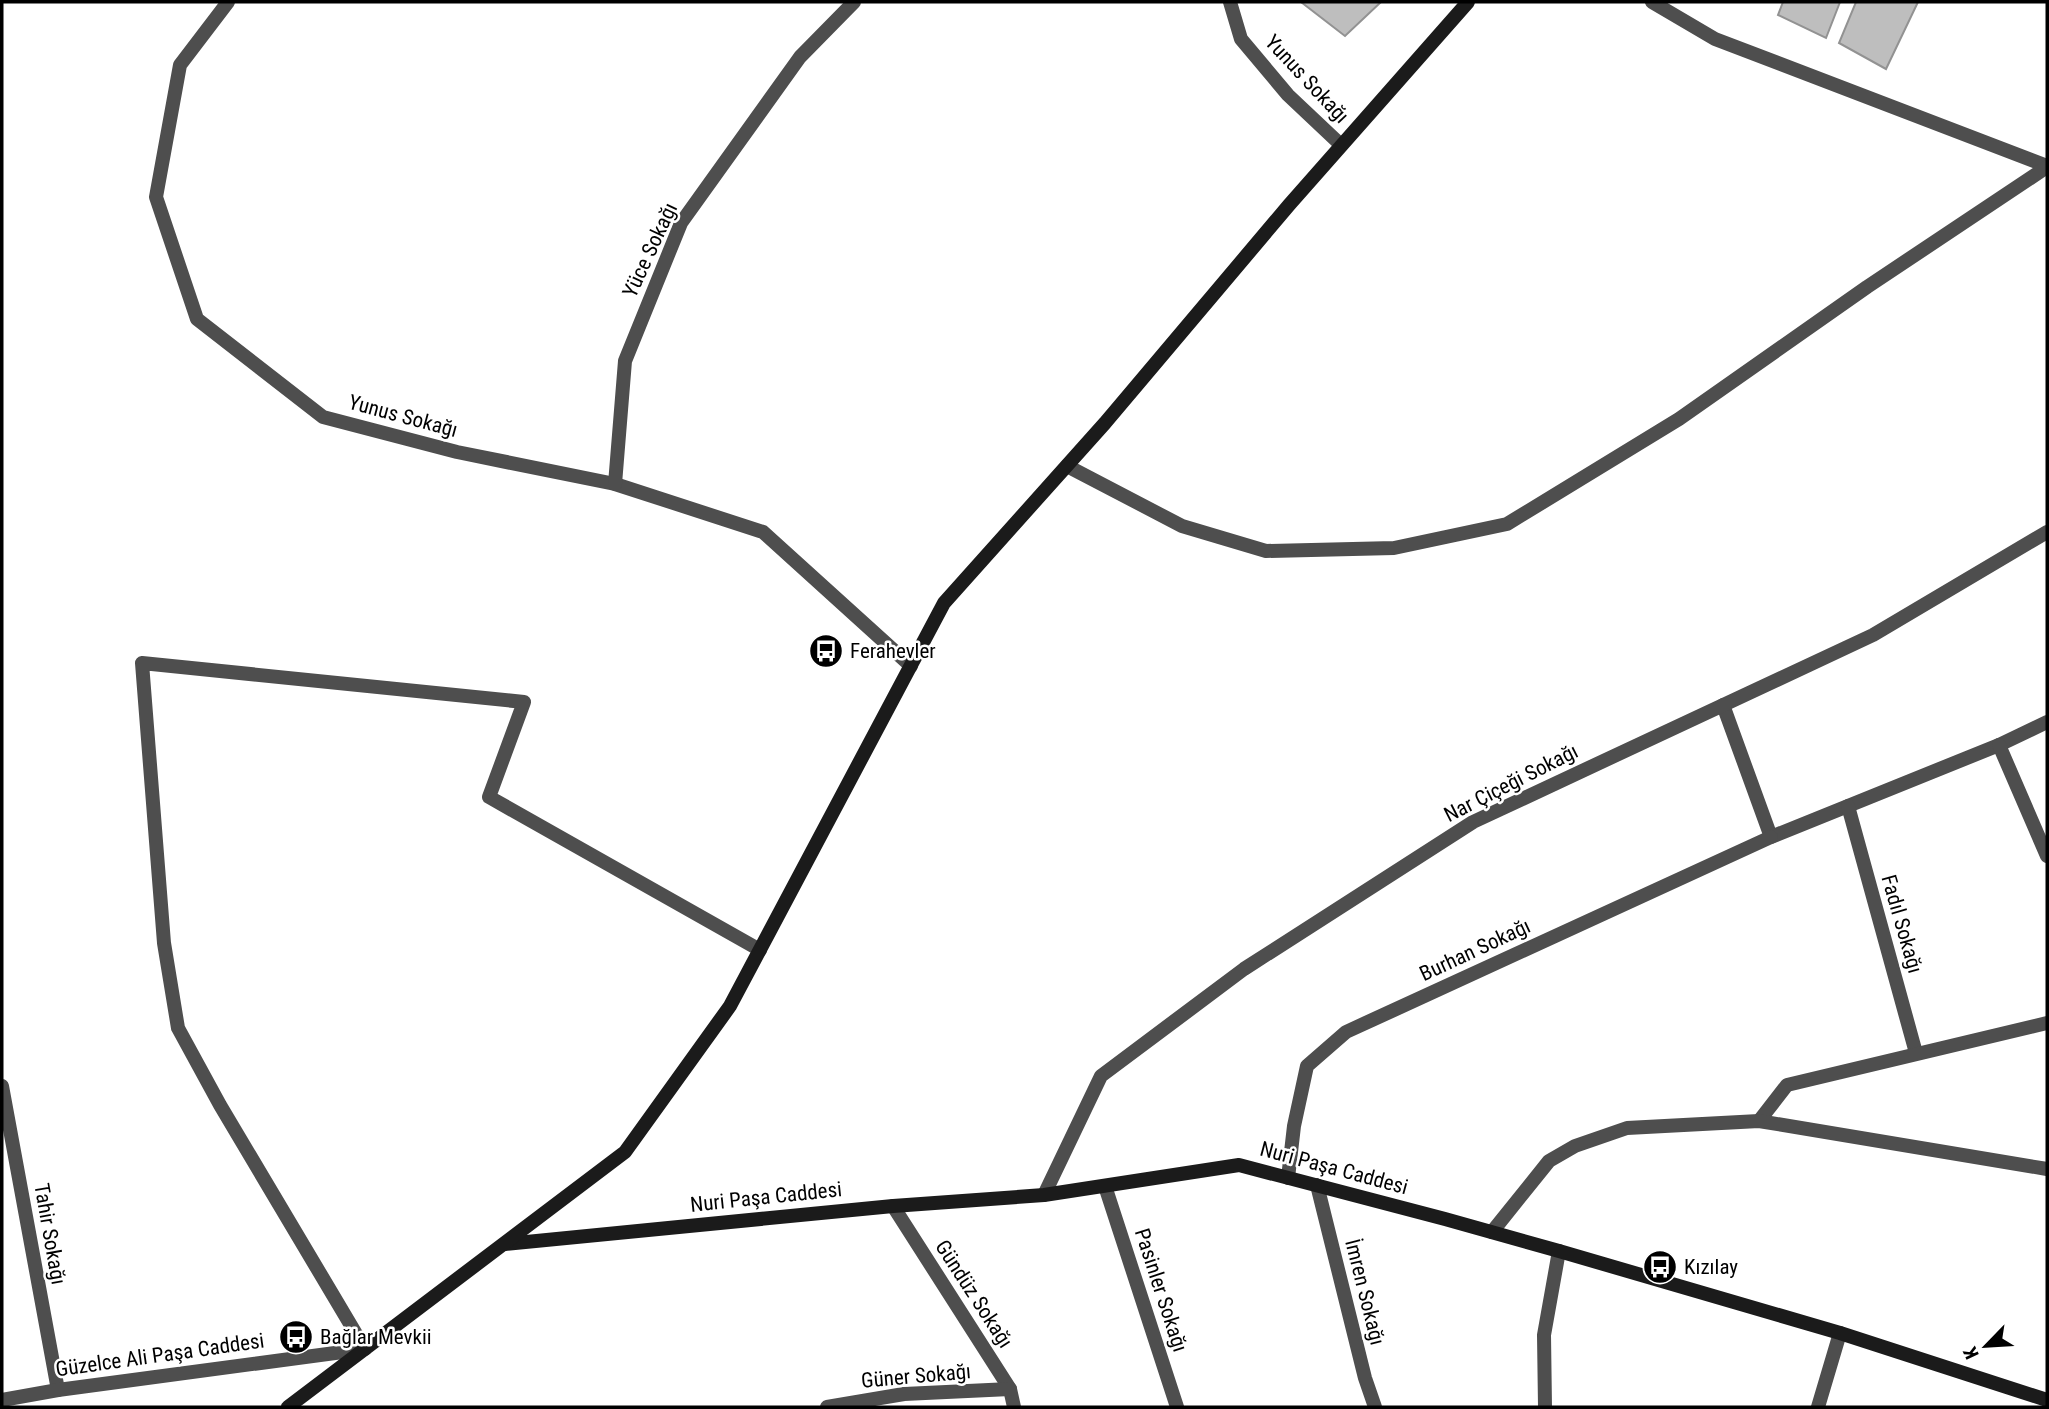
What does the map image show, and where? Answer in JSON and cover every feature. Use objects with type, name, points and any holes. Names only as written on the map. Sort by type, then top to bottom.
[{"type":"street","name":"Yunus Sokağı","points":[[228,2],[180,65],[156,197],[197,319],[323,417],[457,452],[615,484],[763,532],[911,666]]},
{"type":"street","name":"Yüce Sokağı","points":[[615,484],[625,361],[681,223],[800,57],[854,2]]},
{"type":"street","name":"Yunus Sokağı","points":[[1230,2],[1241,39],[1288,95],[1341,145]]},
{"type":"street","points":[[288,1407],[625,1152],[730,1006],[944,603],[1067,466],[1341,145],[1468,2]]},
{"type":"street","points":[[1652,2],[1715,39],[2047,166]]},
{"type":"street","points":[[1067,466],[1182,526],[1266,551],[1394,548],[1507,524],[1679,419],[1867,287],[2047,166]]},
{"type":"street","name":"Nar Çiçeği Sokağı","points":[[1044,1195],[1101,1076],[1244,969],[1473,822],[1873,635],[2047,532]]},
{"type":"street","points":[[365,1349],[220,1105],[178,1028],[164,943],[142,663],[524,702],[489,797],[760,950]]},
{"type":"street","points":[[1723,705],[1772,837]]},
{"type":"street","name":"Burhan Sokağı","points":[[1288,1178],[1294,1126],[1307,1066],[1346,1032],[1772,837],[1999,745],[2047,722]]},
{"type":"street","points":[[1999,745],[2047,856]]},
{"type":"street","name":"Fadıl Sokağı","points":[[1848,806],[1916,1053]]},
{"type":"street","points":[[1759,1121],[1787,1085],[2047,1023]]},
{"type":"street","name":"Tahir Sokağı","points":[[2,1086],[58,1390]]},
{"type":"street","points":[[1492,1232],[1549,1161],[1575,1146],[1628,1128],[1759,1121],[2047,1169]]},
{"type":"street","name":"Nuri Paşa Caddesi","points":[[503,1244],[892,1206],[1044,1195],[1239,1165],[1559,1251],[1840,1333],[2047,1399]]},
{"type":"street","name":"İmren Sokağı","points":[[1317,1185],[1365,1378],[1375,1407]]},
{"type":"street","name":"Pasinler Sokağı","points":[[1105,1186],[1177,1407]]},
{"type":"street","name":"Gündüz Sokağı","points":[[892,1206],[1010,1389],[1014,1407]]},
{"type":"street","points":[[1545,1407],[1544,1335],[1559,1251]]},
{"type":"street","points":[[1818,1407],[1840,1333]]},
{"type":"street","name":"Güzelce Ali Paşa Caddesi","points":[[2,1400],[58,1390],[365,1349]]},
{"type":"street","name":"Güner Sokağı","points":[[827,1407],[904,1394],[1010,1389]]},
{"type":"building","points":[[1301,2],[1381,2],[1345,36]]},
{"type":"building","points":[[1783,2],[1840,2],[1826,38],[1778,15]]},
{"type":"building","points":[[1856,2],[1918,2],[1886,69],[1839,43]]},
{"type":"place","name":"Ferahevler","points":[[826,651]]},
{"type":"place","name":"Kızılay","points":[[1660,1267]]},
{"type":"place","name":"Bağlar Mevkii","points":[[296,1337]]}]
